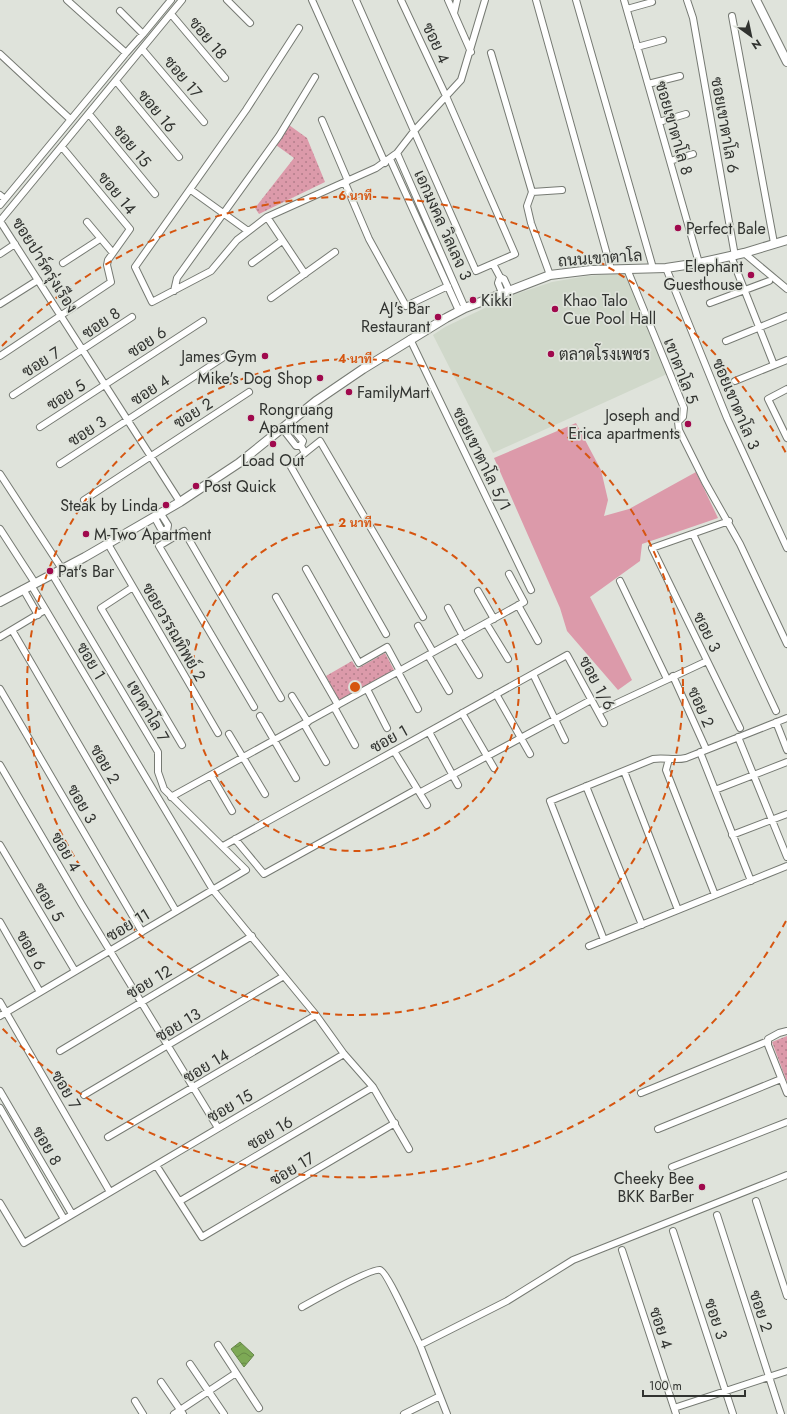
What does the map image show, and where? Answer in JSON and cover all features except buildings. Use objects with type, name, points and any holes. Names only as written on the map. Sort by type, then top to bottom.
[{"type":"street","points":[[67,0],[126,53]]},
{"type":"street","points":[[0,205],[2,197],[171,0]]},
{"type":"street","name":"ซอยปาร์ครุ่งเรือง","points":[[180,502],[0,221],[182,0]]},
{"type":"street","points":[[226,0],[250,23]]},
{"type":"street","name":"เอกมงคล วิลเลจ 3","points":[[312,0],[448,286],[462,310]]},
{"type":"street","points":[[356,0],[476,271],[493,264],[500,277],[498,283],[506,292]]},
{"type":"street","name":"ซอย 4","points":[[401,0],[446,96],[515,254],[493,264]]},
{"type":"street","points":[[448,0],[471,52]]},
{"type":"street","points":[[454,13],[457,0]]},
{"type":"street","points":[[299,28],[191,190],[135,267],[152,302],[211,271],[237,240],[267,217],[346,182],[388,161],[397,153],[414,131],[461,80],[471,52],[485,0]]},
{"type":"street","points":[[536,0],[611,269]]},
{"type":"street","points":[[576,0],[653,268]]},
{"type":"street","name":"ซอยเขาตาโล 8","points":[[624,0],[699,263]]},
{"type":"street","name":"ซอยเขาตาโล 6","points":[[687,0],[693,18],[733,256],[744,290],[774,365]]},
{"type":"street","points":[[756,0],[787,62]]},
{"type":"street","points":[[626,9],[652,2]]},
{"type":"street","points":[[120,11],[143,34]]},
{"type":"street","name":"ซอย 18","points":[[171,14],[225,78]]},
{"type":"street","points":[[732,16],[774,243]]},
{"type":"street","points":[[638,47],[664,40]]},
{"type":"street","name":"ซอย 17","points":[[142,49],[204,122]]},
{"type":"street","points":[[491,53],[532,192],[527,206],[531,223],[550,276]]},
{"type":"street","points":[[0,54],[70,119]]},
{"type":"street","points":[[648,84],[680,76]]},
{"type":"street","points":[[174,291],[177,278],[279,136],[315,77]]},
{"type":"street","name":"ซอย 16","points":[[116,81],[179,157]]},
{"type":"street","name":"ซอย 15","points":[[89,114],[155,194]]},
{"type":"street","points":[[659,122],[686,114]]},
{"type":"street","points":[[322,120],[369,239],[406,306],[448,286]]},
{"type":"street","name":"ซอย 14","points":[[61,316],[112,282],[107,266],[113,253],[130,229],[62,147]]},
{"type":"street","name":"เอกมงคล วิลเลจ 3","points":[[397,153],[462,310]]},
{"type":"street","points":[[670,161],[693,154]]},
{"type":"street","points":[[191,190],[248,231]]},
{"type":"street","points":[[532,192],[562,190]]},
{"type":"street","points":[[267,217],[305,274]]},
{"type":"street","points":[[87,222],[113,253]]},
{"type":"street","points":[[63,263],[100,239]]},
{"type":"street","name":"ถนนเขาตาโล","points":[[0,602],[158,516],[239,463],[320,398],[410,339],[462,310],[550,276],[591,270],[666,268],[699,263],[733,256],[787,240]]},
{"type":"street","points":[[252,263],[282,241]]},
{"type":"street","points":[[0,254],[15,244]]},
{"type":"street","points":[[271,298],[335,252]]},
{"type":"street","points":[[744,253],[787,289]]},
{"type":"street","name":"ซอยเขาตาโล 3","points":[[666,268],[727,418],[787,548]]},
{"type":"street","name":"เขาตาโล 5","points":[[627,269],[684,408],[683,417],[678,422],[679,430],[705,482],[729,521],[787,644]]},
{"type":"street","points":[[0,304],[38,280]]},
{"type":"street","points":[[710,303],[769,280]]},
{"type":"street","points":[[0,356],[61,316]]},
{"type":"street","points":[[726,341],[787,316]]},
{"type":"street","name":"ซอย 8","points":[[83,350],[132,317]]},
{"type":"street","name":"ซอย 6","points":[[105,385],[203,321]]},
{"type":"street","name":"ซอยเขาตาโล 5/1","points":[[410,339],[531,590]]},
{"type":"street","name":"ซอย 7","points":[[13,395],[83,350]]},
{"type":"street","name":"ซอย 4","points":[[128,420],[227,355]]},
{"type":"street","points":[[736,381],[787,360]]},
{"type":"street","name":"ซอย 5","points":[[40,427],[105,385]]},
{"type":"street","points":[[787,389],[768,399],[787,438]]},
{"type":"street","name":"ซอย 2","points":[[150,456],[249,392]]},
{"type":"street","name":"ซอย 3","points":[[60,464],[128,420]]},
{"type":"street","points":[[285,425],[296,446],[301,446],[305,452]]},
{"type":"street","points":[[386,634],[290,465],[320,441],[423,617]]},
{"type":"street","points":[[84,500],[150,456]]},
{"type":"street","points":[[0,474],[62,569]]},
{"type":"street","points":[[158,516],[161,529],[167,531],[172,538]]},
{"type":"street","points":[[729,521],[693,534],[776,711]]},
{"type":"street","name":"ซอย 1","points":[[0,530],[213,890],[316,1015],[344,1054],[373,1087],[409,1149]]},
{"type":"street","points":[[254,707],[159,546],[184,531],[281,698]]},
{"type":"street","name":"ซอย 3","points":[[693,534],[652,548],[740,728]]},
{"type":"street","name":"ซอยวรรณทิพย์ 2","points":[[108,544],[218,733]]},
{"type":"street","points":[[306,569],[360,663],[387,647],[418,710]]},
{"type":"street","name":"เขาตาโล 7","points":[[52,574],[158,752],[158,772],[164,789],[225,848]]},
{"type":"street","points":[[171,797],[524,602],[509,574]]},
{"type":"street","points":[[620,580],[667,679]]},
{"type":"street","points":[[133,588],[101,608],[182,745]]},
{"type":"street","points":[[23,590],[38,615]]},
{"type":"street","points":[[478,591],[494,619]]},
{"type":"street","points":[[276,597],[336,706],[355,745]]},
{"type":"street","points":[[518,605],[538,641]]},
{"type":"street","points":[[448,608],[464,636]]},
{"type":"street","points":[[0,636],[46,610]]},
{"type":"street","points":[[486,623],[508,659]]},
{"type":"street","points":[[418,626],[430,654],[449,691]]},
{"type":"street","name":"ซอย 2","points":[[12,630],[176,912]]},
{"type":"street","points":[[457,639],[479,675]]},
{"type":"street","name":"ซอย 1","points":[[225,848],[394,751],[567,655]]},
{"type":"street","name":"ซอย 1/6","points":[[567,655],[604,723]]},
{"type":"street","points":[[598,712],[707,661]]},
{"type":"street","points":[[533,674],[565,740]]},
{"type":"street","name":"ซอย 2","points":[[673,676],[703,750],[715,790],[751,881]]},
{"type":"street","name":"ซอย 3","points":[[0,689],[142,932]]},
{"type":"street","points":[[367,689],[388,728]]},
{"type":"street","points":[[496,694],[522,737],[530,754]]},
{"type":"street","points":[[292,696],[326,762]]},
{"type":"street","points":[[237,841],[264,874],[419,791],[453,775],[591,700]]},
{"type":"street","points":[[462,714],[494,768]]},
{"type":"street","points":[[260,716],[296,778]]},
{"type":"street","points":[[604,940],[550,801],[653,759],[662,758],[676,760],[686,758],[787,718]]},
{"type":"street","points":[[776,722],[787,750]]},
{"type":"street","points":[[428,732],[458,785]]},
{"type":"street","points":[[229,734],[265,794]]},
{"type":"street","points":[[738,737],[787,857]]},
{"type":"street","points":[[394,751],[427,805]]},
{"type":"street","points":[[669,760],[666,770],[715,895]]},
{"type":"street","points":[[715,790],[787,762]]},
{"type":"street","name":"ซอย 4","points":[[0,765],[110,951],[218,1128]]},
{"type":"street","points":[[624,770],[678,910]]},
{"type":"street","points":[[211,775],[232,811]]},
{"type":"street","points":[[586,786],[642,925]]},
{"type":"street","points":[[732,835],[787,814]]},
{"type":"street","name":"ซอย 5","points":[[0,845],[75,971]]},
{"type":"street","name":"ซอย 11","points":[[3,1014],[246,870],[225,848]]},
{"type":"street","points":[[589,946],[787,866]]},
{"type":"street","name":"ซอย 6","points":[[0,922],[40,992]]},
{"type":"street","name":"ซอย 12","points":[[60,1051],[252,936]]},
{"type":"street","name":"ซอย 13","points":[[84,1095],[284,976]]},
{"type":"street","name":"ซอย 7","points":[[0,1002],[3,1014],[110,1192]]},
{"type":"street","name":"ซอย 14","points":[[108,1137],[194,1088],[316,1015]]},
{"type":"street","points":[[641,1093],[768,1041],[772,1036],[787,1031]]},
{"type":"street","points":[[768,1041],[787,1093]]},
{"type":"street","name":"ซอย 15","points":[[0,1203],[24,1243],[344,1054]]},
{"type":"street","points":[[658,1129],[781,1079]]},
{"type":"street","name":"ซอย 16","points":[[180,1201],[373,1087]]},
{"type":"street","name":"ซอย 8","points":[[0,1091],[72,1214]]},
{"type":"street","name":"ซอย 8","points":[[0,1108],[64,1219]]},
{"type":"street","points":[[672,1167],[787,1122]]},
{"type":"street","name":"ซอย 17","points":[[180,1201],[202,1237],[395,1123]]},
{"type":"street","points":[[156,1164],[180,1201]]},
{"type":"street","points":[[420,1345],[507,1301],[574,1260],[787,1175]]},
{"type":"street","points":[[756,1201],[787,1296]]},
{"type":"street","name":"ซอย 2","points":[[717,1216],[781,1414]]},
{"type":"street","name":"ซอย 3","points":[[673,1231],[733,1414]]},
{"type":"street","name":"ซอย 4","points":[[622,1250],[675,1411]]},
{"type":"street","points":[[302,1307],[374,1270],[384,1272],[420,1345],[447,1414]]},
{"type":"street","points":[[218,1345],[260,1408]]},
{"type":"street","points":[[190,1364],[224,1414]]},
{"type":"street","points":[[675,1411],[726,1391],[787,1371]]},
{"type":"street","points":[[174,1414],[182,1412],[208,1391],[236,1373]]},
{"type":"street","points":[[161,1382],[182,1412]]},
{"type":"street","points":[[404,1414],[440,1396]]},
{"type":"street","points":[[135,1402],[144,1414]]},
{"type":"shaded area","points":[[289,125],[307,138],[325,182],[259,214],[255,208],[294,158],[276,145]]},
{"type":"shaded area","name":"ตลาดโรงเพชร","points":[[626,273],[667,374],[493,453],[433,335],[445,327],[510,296],[552,282],[587,276]]},
{"type":"shaded area","points":[[576,423],[601,470],[608,500],[604,516],[629,509],[696,472],[718,518],[642,544],[640,561],[590,597],[632,680],[618,690],[567,631],[560,608],[494,458]]},
{"type":"shaded area","points":[[385,653],[394,670],[339,700],[326,676],[352,661],[357,669]]},
{"type":"shaded area","points":[[787,1036],[787,1082],[772,1042]]},
{"type":"water","points":[[240,1342],[254,1355],[244,1367],[231,1349]]},
{"type":"place","name":"Perfect Bale","points":[[678,228]]},
{"type":"place","name":"Elephant Guesthouse","points":[[751,275]]},
{"type":"place","name":"Kikki","points":[[473,300]]},
{"type":"place","name":"Khao Talo Cue Pool Hall","points":[[555,309]]},
{"type":"place","name":"AJ's Bar Restaurant","points":[[438,317]]},
{"type":"place","name":"ตลาดโรงเพชร","points":[[551,354]]},
{"type":"place","name":"James Gym","points":[[265,356]]},
{"type":"place","name":"Mike's Dog Shop","points":[[320,378]]},
{"type":"place","name":"FamilyMart","points":[[349,392]]},
{"type":"place","name":"Rongruang Apartment","points":[[251,418]]},
{"type":"place","name":"Joseph and Erica apartments","points":[[688,424]]},
{"type":"place","name":"Load Out","points":[[273,444]]},
{"type":"place","name":"Post Quick","points":[[196,486]]},
{"type":"place","name":"Steak by Linda","points":[[166,505]]},
{"type":"place","name":"M-Two Apartment","points":[[86,534]]},
{"type":"place","name":"Pat's Bar","points":[[50,571]]},
{"type":"place","name":"Cheeky Bee BKK BarBer","points":[[702,1187]]}]
